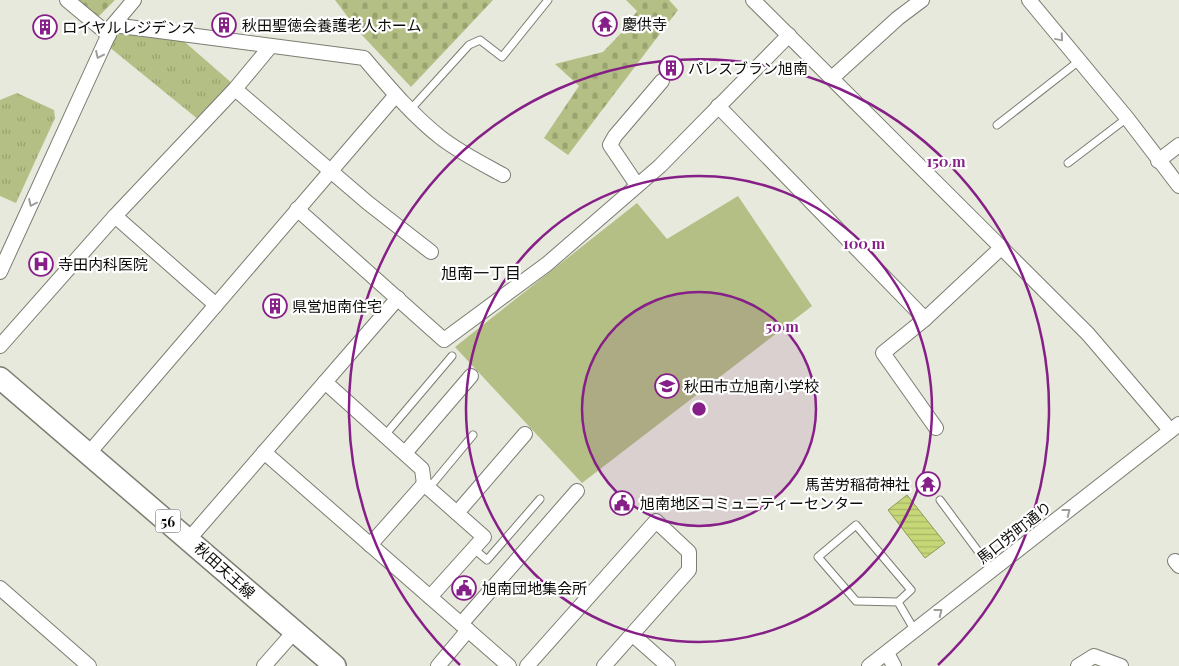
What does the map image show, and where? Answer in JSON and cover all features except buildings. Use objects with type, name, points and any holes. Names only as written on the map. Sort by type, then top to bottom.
[{"type":"main road","name":"秋田天王線","points":[[0,378],[335,666]]},
{"type":"street","points":[[67,0],[111,30],[364,58],[410,110],[440,137],[473,159],[503,174]]},
{"type":"street","points":[[0,272],[111,30],[134,0]]},
{"type":"street","points":[[753,0],[1088,334],[1175,427]]},
{"type":"street","points":[[832,78],[898,18],[922,0]]},
{"type":"street","points":[[1029,0],[1127,118],[1179,186]]},
{"type":"street","points":[[297,209],[444,340],[547,264],[637,185],[695,132],[718,106],[789,35]]},
{"type":"street","points":[[0,346],[115,216],[235,89],[270,47]]},
{"type":"street","points":[[637,185],[610,145],[615,136],[662,81]]},
{"type":"street","points":[[235,89],[431,252]]},
{"type":"street","points":[[89,453],[330,169],[396,95]]},
{"type":"street","points":[[718,106],[924,320]]},
{"type":"street","points":[[1158,161],[1179,145]]},
{"type":"street","points":[[115,216],[216,305]]},
{"type":"street","points":[[936,428],[883,353],[924,320],[1002,247]]},
{"type":"street","points":[[189,539],[398,298]]},
{"type":"street","points":[[405,453],[471,376]]},
{"type":"street","points":[[325,382],[422,469],[427,486],[484,537],[430,597]]},
{"type":"street","name":"馬口労町通り","points":[[869,666],[1175,427]]},
{"type":"street","points":[[457,513],[525,434]]},
{"type":"street","points":[[264,452],[509,666]]},
{"type":"street","points":[[370,545],[427,486]]},
{"type":"street","points":[[438,666],[464,627],[577,491]]},
{"type":"street","points":[[527,666],[656,521],[689,552],[689,570],[604,666]]},
{"type":"street","points":[[0,588],[84,664]]},
{"type":"street","points":[[264,666],[294,632]]},
{"type":"street","points":[[633,635],[668,666]]},
{"type":"street","points":[[887,653],[894,666]]},
{"type":"street","points":[[1078,666],[1094,656],[1121,666]]},
{"type":"lane","points":[[410,110],[469,45],[480,40],[502,57],[548,0]]},
{"type":"lane","points":[[997,126],[1079,61]]},
{"type":"lane","points":[[1068,164],[1127,118]]},
{"type":"lane","points":[[385,435],[452,356]]},
{"type":"lane","points":[[427,486],[473,435]]},
{"type":"lane","points":[[474,549],[487,560],[540,499]]},
{"type":"lane","points":[[940,500],[992,570]]},
{"type":"lane","points":[[856,525],[911,590],[898,602],[856,601],[818,557],[856,525]]},
{"type":"lane","points":[[898,602],[915,630]]},
{"type":"green space","points":[[76,0],[115,0],[97,18]]},
{"type":"green space","points":[[335,0],[493,0],[411,87],[360,33]]},
{"type":"green space","points":[[626,0],[669,0],[678,10],[568,155],[544,138],[579,86],[555,64],[603,52],[625,29],[637,11]]},
{"type":"green space","points":[[117,28],[179,37],[233,84],[199,120],[108,46]]},
{"type":"green space","points":[[17,93],[54,110],[55,118],[16,203],[0,196],[0,100]]},
{"type":"green space","points":[[738,196],[812,306],[582,483],[455,347],[637,203],[667,239]]},
{"type":"shaded area","points":[[907,495],[945,543],[925,558],[888,510]]},
{"type":"place","name":"慶供寺","points":[[605,24]]},
{"type":"place","name":"秋田聖徳会養護老人ホーム","points":[[224,25]]},
{"type":"place","name":"ロイヤルレジデンス","points":[[45,27]]},
{"type":"place","name":"パレスブラン旭南","points":[[671,68]]},
{"type":"place","name":"寺田内科医院","points":[[41,264]]},
{"type":"place","name":"県営旭南住宅","points":[[275,306]]},
{"type":"place","name":"秋田市立旭南小学校","points":[[667,386]]},
{"type":"place","name":"馬苦労稲荷神社","points":[[928,484]]},
{"type":"place","name":"旭南地区コミュニティーセンター","points":[[622,503]]},
{"type":"place","name":"旭南団地集会所","points":[[464,588]]},
{"type":"district","name":"旭南一丁目","points":[[481,272]]}]
